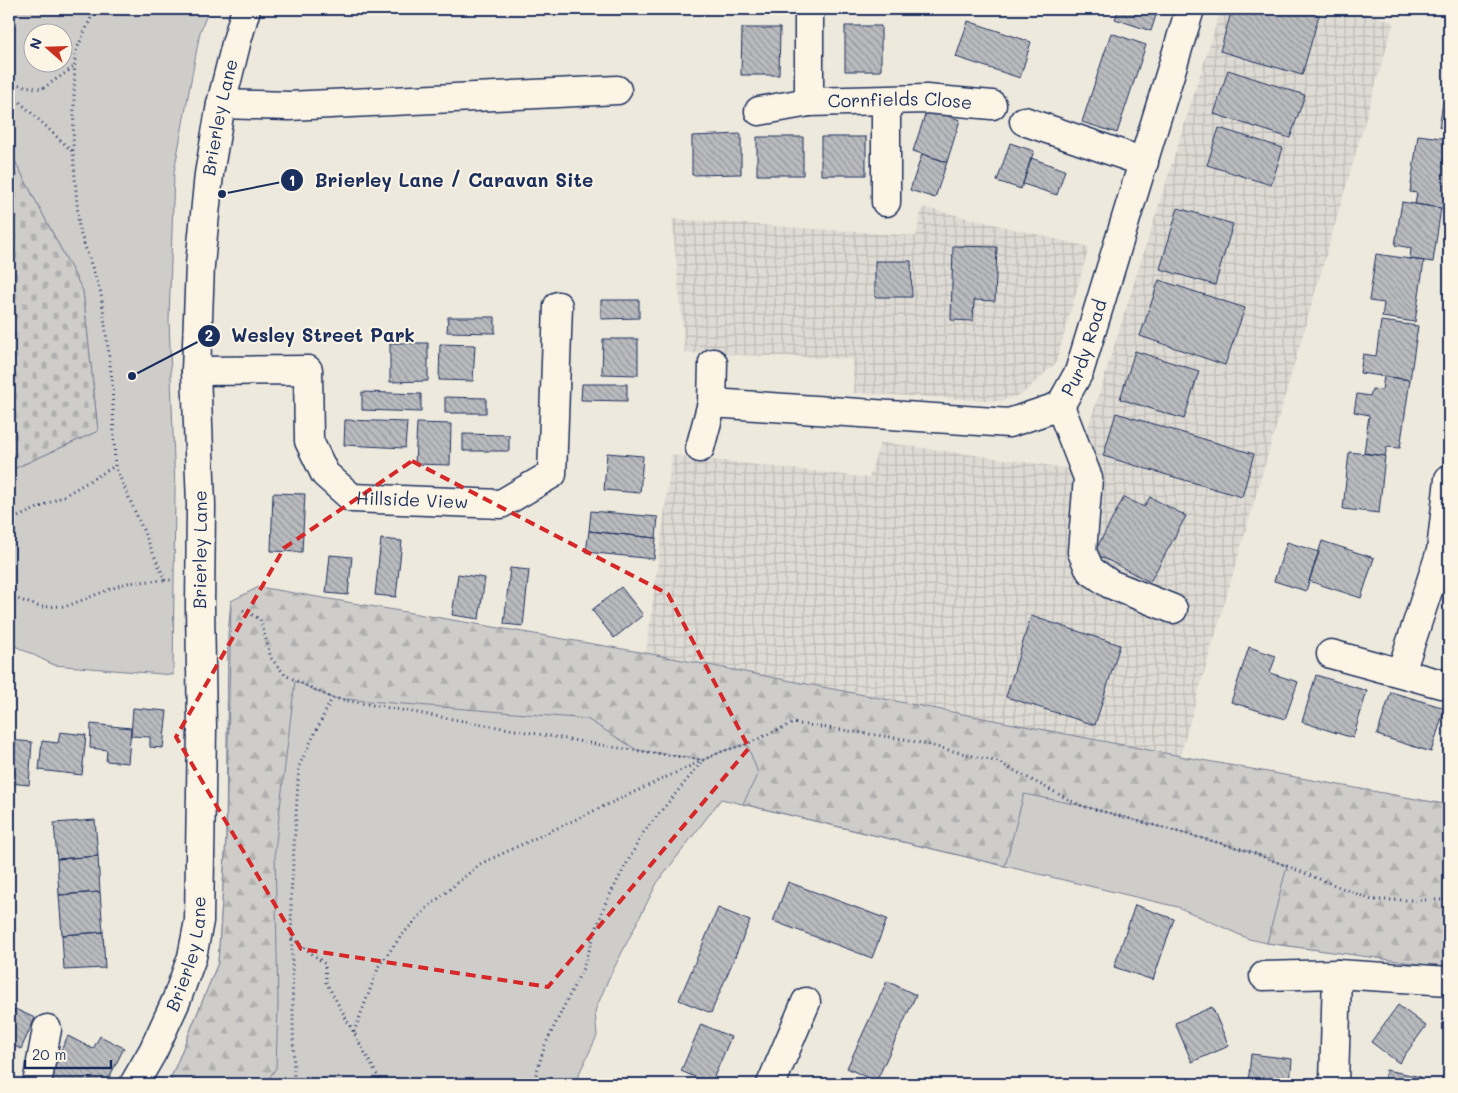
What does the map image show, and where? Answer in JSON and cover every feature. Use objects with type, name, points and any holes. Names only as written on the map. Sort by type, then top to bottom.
[{"type":"street","name":"Brierley Lane","points":[[134,1084],[153,1051],[176,1001],[192,957],[198,922],[202,728],[201,504],[196,370],[200,266],[209,174],[222,104],[246,9]]},
{"type":"street","name":"Cornfields Close","points":[[809,9],[809,102]]},
{"type":"street","name":"Purdy Road","points":[[712,403],[1009,423],[1060,406],[1079,372],[1190,9]]},
{"type":"street","points":[[222,104],[289,106],[617,90]]},
{"type":"street","name":"Cornfields Close","points":[[758,111],[809,102],[926,99],[992,105]]},
{"type":"street","points":[[886,101],[886,202]]},
{"type":"street","points":[[1024,121],[1144,162]]},
{"type":"street","name":"Hillside View","points":[[196,370],[308,370],[309,441],[324,474],[352,498],[501,504],[552,474],[558,306]]},
{"type":"street","points":[[700,448],[712,403],[713,363]]},
{"type":"street","points":[[1060,406],[1088,478],[1082,552],[1090,570],[1110,584],[1173,609]]},
{"type":"street","points":[[1401,672],[1445,552],[1449,479]]},
{"type":"street","points":[[1331,654],[1442,684]]},
{"type":"street","points":[[1334,1084],[1337,974]]},
{"type":"street","points":[[1264,976],[1337,974],[1449,981]]},
{"type":"street","points":[[771,1084],[806,1002]]},
{"type":"street","points":[[37,1084],[47,1029]]},
{"type":"path","points":[[95,9],[75,53],[73,152],[79,229],[101,293],[112,380],[115,466],[165,580]]},
{"type":"path","points":[[9,83],[42,89],[75,66]]},
{"type":"path","points":[[9,92],[73,152]]},
{"type":"path","points":[[9,521],[62,496],[115,466]]},
{"type":"path","points":[[9,596],[40,606],[67,606],[126,584],[165,580],[200,582]]},
{"type":"path","points":[[243,610],[260,619],[272,658],[285,675],[332,698],[603,745],[703,760]]},
{"type":"path","points":[[290,1084],[294,1079],[291,896],[299,766],[332,698]]},
{"type":"path","points":[[354,1032],[379,966],[401,936],[427,908],[480,864],[703,760],[723,751],[747,744],[792,723],[904,739],[998,762],[1079,806],[1249,851],[1372,900],[1449,900]]},
{"type":"path","points":[[533,1084],[545,1045],[583,968],[604,904],[643,833],[703,760]]},
{"type":"path","points":[[292,937],[325,964],[326,982],[382,1084]]},
{"type":"highlighted area","points":[[412,461],[668,594],[749,748],[548,987],[301,949],[176,737],[284,548]]},
{"type":"shaded area","points":[[1221,9],[1353,9],[1394,22],[1180,756],[644,667],[672,455],[869,478],[880,442],[1075,469]]},
{"type":"shaded area","points":[[922,207],[1089,247],[1056,363],[1022,394],[1000,401],[854,393],[852,359],[685,353],[672,219],[916,236]]},
{"type":"green space","points":[[9,9],[209,9],[200,32],[174,172],[169,320],[175,490],[173,675],[54,665],[9,643],[9,470],[98,431],[83,291],[9,150]]},
{"type":"green space","points":[[9,150],[83,291],[98,431],[11,470],[9,470]]},
{"type":"green space","points":[[259,587],[646,653],[1180,756],[1449,805],[1449,968],[1267,943],[1287,866],[1249,851],[1079,805],[1024,794],[1005,866],[743,804],[758,773],[747,744],[723,751],[703,760],[637,750],[587,719],[332,698],[295,681],[275,850],[278,1004],[276,1068],[265,1084],[166,1084],[170,1080],[218,963],[226,839],[231,601]]},
{"type":"green space","points":[[231,601],[644,667],[1449,805],[1449,967],[1249,939],[1178,907],[721,799],[657,883],[608,980],[595,1011],[597,1036],[574,1084],[166,1084],[170,1080],[218,963],[226,839],[228,634]]},
{"type":"building","points":[[1119,9],[1158,9],[1151,31],[1115,19]]},
{"type":"building","points":[[1232,9],[1299,9],[1319,15],[1302,75],[1220,51]]},
{"type":"building","points":[[968,21],[1031,42],[1020,78],[956,57]]},
{"type":"building","points":[[845,26],[881,26],[881,71],[845,71]]},
{"type":"building","points":[[742,28],[780,28],[779,75],[741,75]]},
{"type":"building","points":[[1111,33],[1146,45],[1117,133],[1082,122]]},
{"type":"building","points":[[1449,67],[1449,129],[1439,127]]},
{"type":"building","points":[[1228,70],[1305,95],[1290,138],[1214,114]]},
{"type":"building","points":[[927,109],[960,120],[947,162],[913,151]]},
{"type":"building","points":[[1219,128],[1283,148],[1271,185],[1207,165]]},
{"type":"building","points":[[741,134],[741,174],[692,175],[692,136]]},
{"type":"building","points":[[1418,135],[1449,139],[1449,183],[1446,209],[1415,204],[1417,193],[1410,192]]},
{"type":"building","points":[[757,137],[803,137],[803,175],[757,175]]},
{"type":"building","points":[[821,137],[866,137],[866,175],[821,175]]},
{"type":"building","points":[[1010,143],[1034,151],[1021,189],[997,181]]},
{"type":"building","points":[[922,154],[947,162],[935,198],[910,190]]},
{"type":"building","points":[[1031,158],[1065,170],[1057,195],[1023,184]]},
{"type":"building","points":[[1402,202],[1441,208],[1433,262],[1410,259],[1411,248],[1395,245]]},
{"type":"building","points":[[1178,208],[1233,224],[1215,285],[1160,269]]},
{"type":"building","points":[[953,246],[997,247],[995,301],[974,300],[973,321],[951,320]]},
{"type":"building","points":[[1376,254],[1424,261],[1415,322],[1382,317],[1384,303],[1369,301]]},
{"type":"building","points":[[875,261],[911,261],[912,297],[875,297]]},
{"type":"building","points":[[1159,280],[1245,308],[1225,365],[1140,336]]},
{"type":"building","points":[[601,300],[639,300],[639,318],[601,319]]},
{"type":"building","points":[[448,317],[495,317],[495,333],[447,332]]},
{"type":"building","points":[[1381,321],[1418,326],[1410,380],[1360,373],[1363,354],[1376,356]]},
{"type":"building","points":[[603,339],[638,339],[638,375],[602,374]]},
{"type":"building","points":[[390,343],[428,343],[428,381],[390,382]]},
{"type":"building","points":[[440,344],[475,345],[473,381],[439,380]]},
{"type":"building","points":[[1135,351],[1199,371],[1184,419],[1120,399]]},
{"type":"building","points":[[1384,376],[1410,380],[1400,448],[1387,447],[1385,456],[1364,453],[1369,415],[1354,412],[1357,394],[1370,396],[1372,389],[1382,390]]},
{"type":"building","points":[[582,384],[627,384],[627,401],[581,400]]},
{"type":"building","points":[[362,392],[421,394],[421,412],[362,410]]},
{"type":"building","points":[[445,397],[486,398],[486,413],[445,413]]},
{"type":"building","points":[[1116,413],[1254,454],[1242,497],[1103,456]]},
{"type":"building","points":[[345,420],[407,422],[405,448],[344,445]]},
{"type":"building","points":[[417,423],[451,424],[450,465],[415,464]]},
{"type":"building","points":[[463,434],[509,435],[509,451],[463,451]]},
{"type":"building","points":[[1349,452],[1385,456],[1379,513],[1343,509]]},
{"type":"building","points":[[607,453],[643,456],[640,493],[604,490]]},
{"type":"building","points":[[273,493],[305,494],[302,552],[271,551]]},
{"type":"building","points":[[1124,497],[1144,507],[1150,497],[1186,516],[1150,582],[1094,553]]},
{"type":"building","points":[[591,511],[658,517],[656,538],[589,531]]},
{"type":"building","points":[[589,531],[656,538],[654,559],[586,552]]},
{"type":"building","points":[[381,539],[402,541],[396,597],[375,595]]},
{"type":"building","points":[[1322,541],[1374,558],[1361,598],[1309,581]]},
{"type":"building","points":[[1287,542],[1319,552],[1306,591],[1274,581]]},
{"type":"building","points":[[330,555],[352,557],[348,595],[326,593]]},
{"type":"building","points":[[510,568],[529,570],[523,626],[504,624]]},
{"type":"building","points":[[458,574],[485,578],[479,619],[452,615]]},
{"type":"building","points":[[621,587],[643,615],[614,638],[592,610]]},
{"type":"building","points":[[1031,616],[1120,645],[1095,725],[1006,697]]},
{"type":"building","points":[[1249,647],[1276,656],[1270,673],[1298,682],[1285,719],[1231,702]]},
{"type":"building","points":[[1316,675],[1367,691],[1353,738],[1302,722]]},
{"type":"building","points":[[1391,692],[1445,708],[1431,752],[1377,735]]},
{"type":"building","points":[[133,708],[167,711],[163,748],[150,747],[150,737],[131,736]]},
{"type":"building","points":[[91,724],[131,728],[128,763],[106,761],[107,750],[90,748]]},
{"type":"building","points":[[60,732],[86,735],[82,775],[39,770],[42,741],[58,743]]},
{"type":"building","points":[[9,740],[32,742],[29,785],[9,783]]},
{"type":"building","points":[[95,820],[98,856],[57,859],[54,823]]},
{"type":"building","points":[[98,856],[100,892],[59,895],[57,859]]},
{"type":"building","points":[[788,882],[887,919],[872,958],[773,921]]},
{"type":"building","points":[[100,892],[103,932],[62,935],[59,895]]},
{"type":"building","points":[[1135,905],[1174,919],[1153,980],[1114,967]]},
{"type":"building","points":[[718,908],[750,921],[711,1013],[679,1000]]},
{"type":"building","points":[[9,910],[13,911],[10,951],[9,951]]},
{"type":"building","points":[[103,932],[105,968],[64,970],[62,935]]},
{"type":"building","points":[[887,981],[916,995],[876,1082],[847,1068]]},
{"type":"building","points":[[1398,1005],[1426,1026],[1399,1063],[1371,1042]]},
{"type":"building","points":[[1212,1007],[1229,1046],[1192,1062],[1175,1023]]},
{"type":"building","points":[[15,1009],[35,1018],[21,1049],[9,1044],[9,1023]]},
{"type":"building","points":[[701,1024],[731,1037],[711,1084],[681,1071]]},
{"type":"building","points":[[68,1036],[93,1049],[100,1036],[124,1048],[106,1084],[44,1084]]},
{"type":"building","points":[[1251,1054],[1292,1059],[1290,1084],[1248,1084]]},
{"type":"building","points":[[1386,1070],[1421,1077],[1419,1084],[1383,1084]]},
{"type":"place","name":"Brierley Lane / Caravan Site","points":[[222,194]]},
{"type":"place","name":"Wesley Street Park","points":[[132,376]]}]
